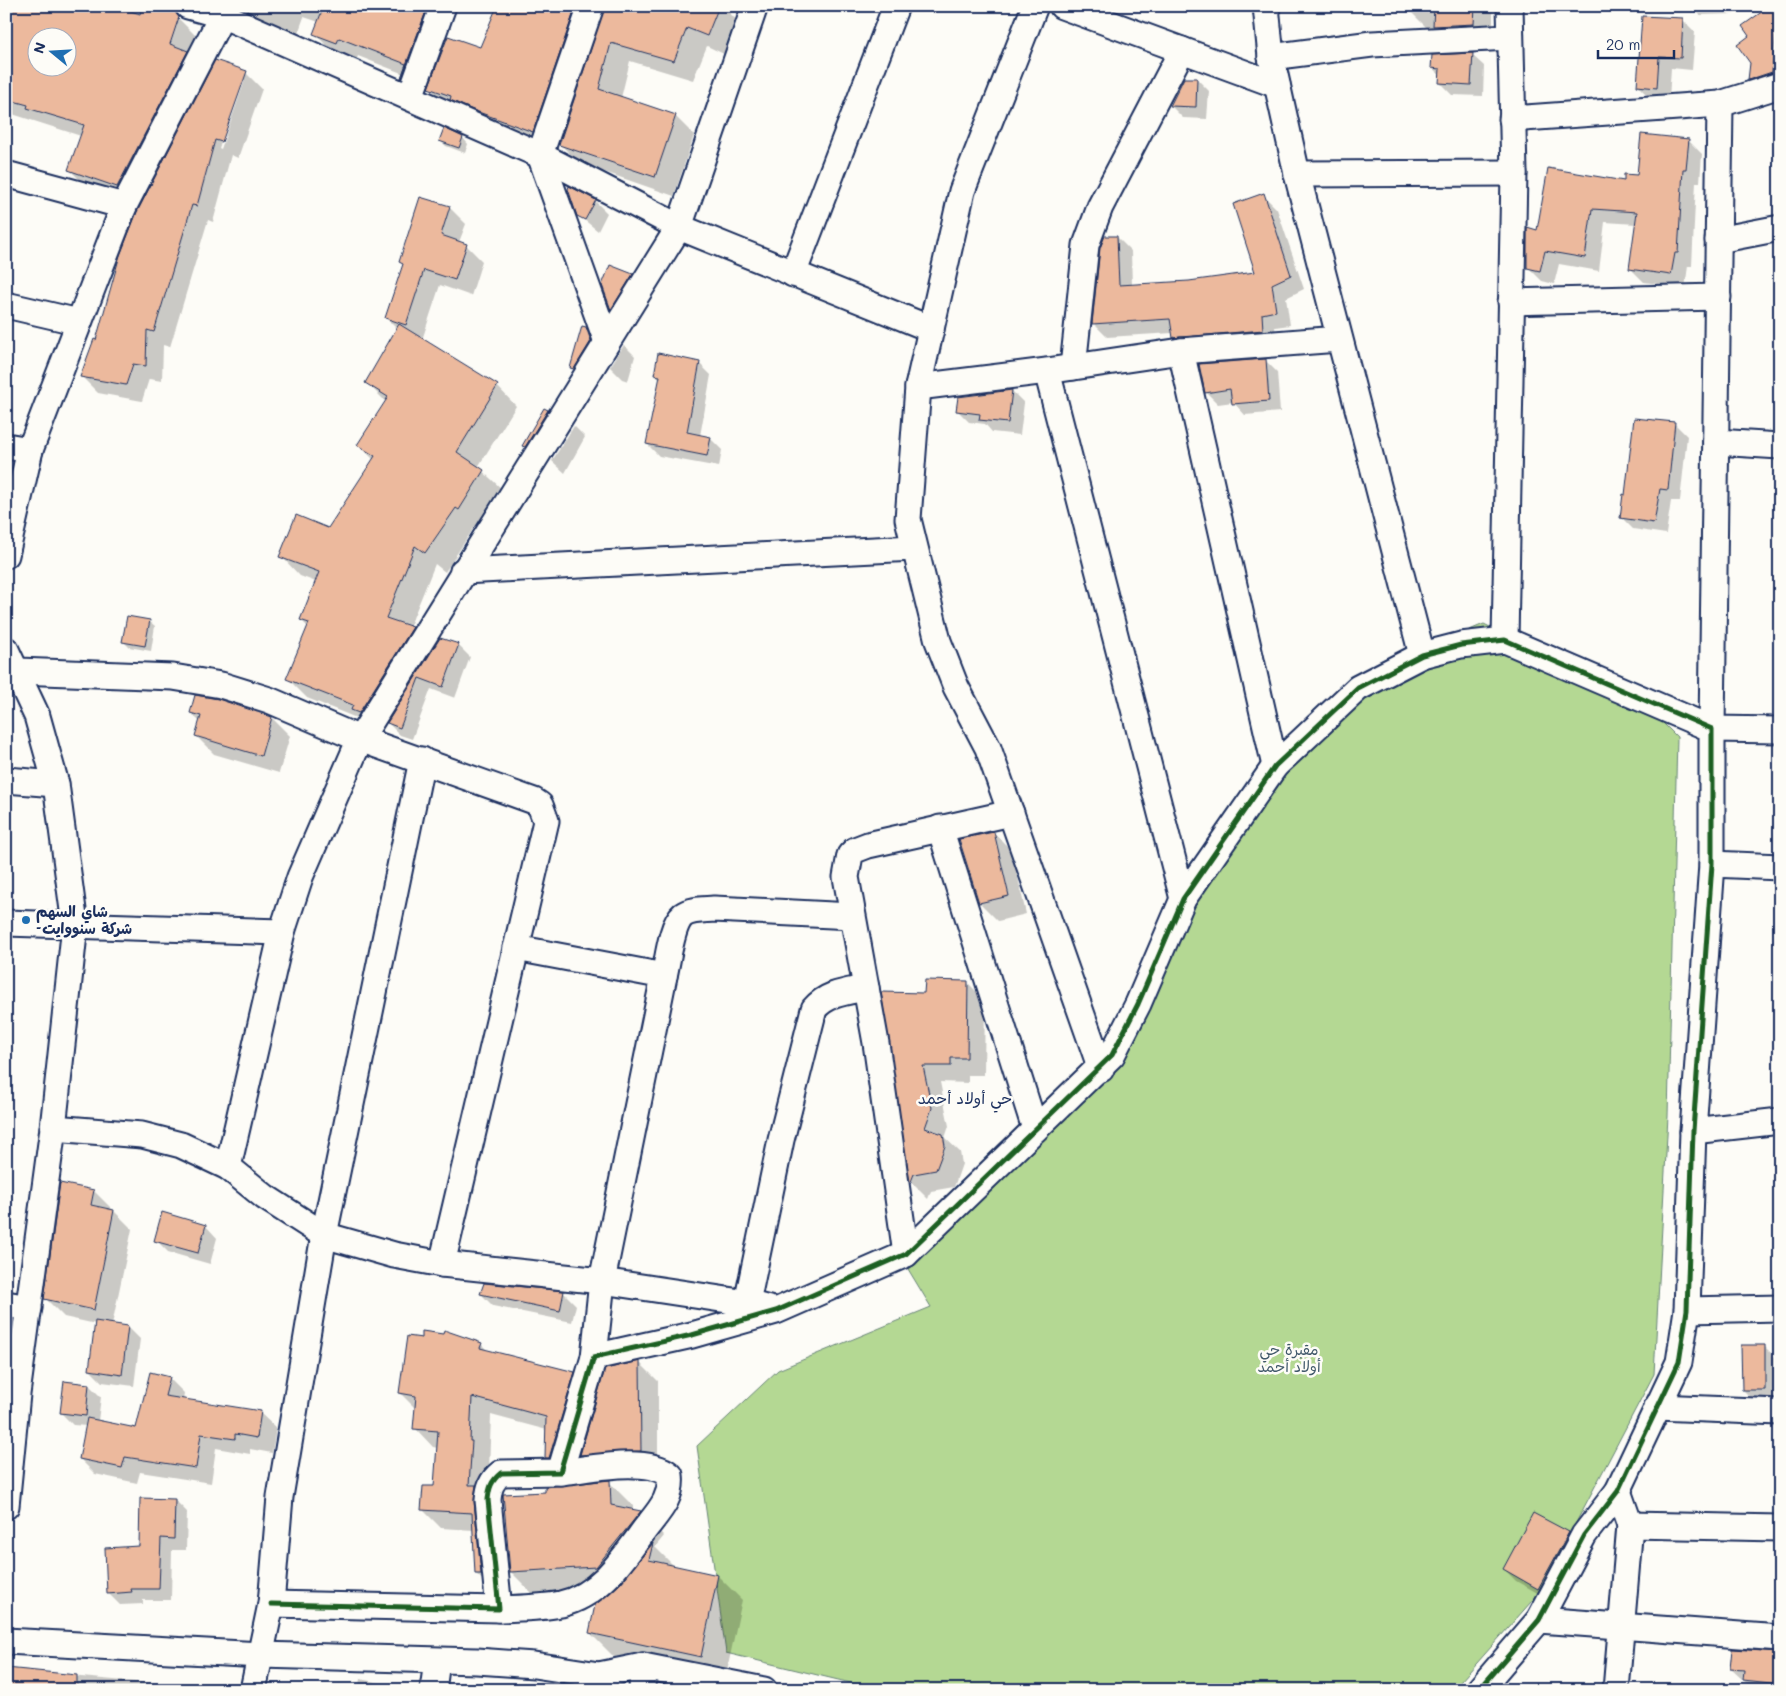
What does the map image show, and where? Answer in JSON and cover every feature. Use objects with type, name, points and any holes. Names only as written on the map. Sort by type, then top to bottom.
[{"type":"street","points":[[188,6],[225,11],[540,155],[678,227],[931,330]]},
{"type":"street","points":[[410,97],[442,6]]},
{"type":"street","points":[[591,6],[540,155],[607,342]]},
{"type":"street","points":[[228,1168],[282,932],[300,878],[360,740],[678,227],[755,6]]},
{"type":"street","points":[[794,274],[896,6]]},
{"type":"street","points":[[1035,6],[962,191],[918,387],[908,518],[938,641],[956,687],[988,748],[1101,1069]]},
{"type":"street","points":[[1062,6],[1277,85]]},
{"type":"street","points":[[1266,6],[1271,57],[1297,174],[1422,655]]},
{"type":"street","points":[[1505,640],[1514,173],[1510,6]]},
{"type":"street","points":[[6,555],[18,448],[79,322],[124,206],[225,11]]},
{"type":"street","points":[[1271,57],[1372,44],[1510,37]]},
{"type":"street","points":[[1073,367],[1086,245],[1091,230],[1100,207],[1182,50]]},
{"type":"street","points":[[1512,119],[1720,104],[1780,85]]},
{"type":"street","points":[[1479,1690],[1539,1620],[1584,1535],[1618,1491],[1679,1362],[1687,1310],[1693,1131],[1712,864],[1720,104]]},
{"type":"street","points":[[1297,174],[1514,173]]},
{"type":"street","points":[[6,174],[124,206]]},
{"type":"street","points":[[1718,240],[1780,228]]},
{"type":"street","points":[[1511,302],[1718,297]]},
{"type":"street","points":[[6,305],[79,322]]},
{"type":"street","points":[[918,387],[1047,371],[1182,351],[1339,339]]},
{"type":"street","points":[[1182,351],[1275,766]]},
{"type":"street","points":[[1047,371],[1183,899]]},
{"type":"street","points":[[1716,442],[1780,446]]},
{"type":"street","points":[[463,571],[914,548]]},
{"type":"street","points":[[594,1358],[692,1335],[776,1311],[906,1254],[1035,1129],[1101,1069],[1125,1035],[1183,899],[1275,766],[1358,688],[1422,655],[1461,645],[1505,640],[1712,729],[1780,730]]},
{"type":"street","points":[[12,660],[221,685],[269,700],[360,740],[422,760],[534,801],[540,805],[546,820],[442,1264]]},
{"type":"street","points":[[6,1506],[17,1394],[18,1306],[53,1128],[75,925],[56,784],[37,716],[12,660]]},
{"type":"street","points":[[253,1690],[272,1604],[280,1497],[324,1235],[422,760]]},
{"type":"street","points":[[6,780],[56,784]]},
{"type":"street","points":[[906,1254],[876,1043],[846,878],[847,863],[855,850],[940,828],[1011,813]]},
{"type":"street","points":[[940,828],[1035,1129]]},
{"type":"street","points":[[1712,864],[1780,867]]},
{"type":"street","points":[[560,1472],[594,1358],[602,1281],[664,976],[674,933],[683,915],[692,911],[714,909],[852,916]]},
{"type":"street","points":[[6,923],[282,932]]},
{"type":"street","points":[[516,948],[664,976]]},
{"type":"street","points":[[747,1303],[781,1140],[814,1009],[821,1000],[831,995],[866,988]]},
{"type":"street","points":[[1693,1131],[1780,1121]]},
{"type":"street","points":[[53,1128],[142,1135],[181,1145],[228,1168],[264,1197],[324,1235],[394,1255],[442,1264],[602,1281],[747,1303],[776,1311]]},
{"type":"street","points":[[1687,1310],[1780,1308]]},
{"type":"street","points":[[1657,1407],[1780,1412]]},
{"type":"street","points":[[272,1604],[499,1610],[561,1604],[592,1590],[621,1563],[662,1507],[671,1490],[670,1475],[662,1469],[647,1465],[560,1472],[501,1473],[494,1478],[489,1487],[488,1500],[499,1610]]},
{"type":"street","points":[[1616,1690],[1630,1525],[1618,1491]]},
{"type":"street","points":[[1630,1525],[1780,1528]]},
{"type":"street","points":[[1539,1620],[1622,1628],[1780,1638]]},
{"type":"street","points":[[6,1641],[261,1655],[477,1661],[534,1665],[600,1675],[764,1690]]},
{"type":"street","points":[[433,1690],[437,1661]]},
{"type":"green space","name":"مقبرة حي أولاد أحمد","points":[[1484,624],[1644,704],[1677,737],[1668,1116],[1654,1374],[1539,1593],[1453,1690],[880,1690],[726,1653],[697,1446],[778,1370],[931,1307],[905,1264],[1120,1058],[1187,900],[1275,759],[1365,673]]},
{"type":"building","points":[[12,6],[115,6],[140,14],[142,6],[174,6],[179,17],[170,44],[188,51],[117,187],[68,170],[84,125],[27,108],[28,105],[6,99],[6,26]]},
{"type":"building","points":[[324,6],[428,6],[401,78],[406,64],[339,38],[337,43],[313,34]]},
{"type":"building","points":[[497,6],[576,6],[533,132],[473,110],[450,100],[451,96],[428,88],[448,36],[480,47]]},
{"type":"building","points":[[605,6],[719,6],[707,36],[687,28],[674,61],[611,43],[599,89],[676,115],[655,177],[559,145]]},
{"type":"building","points":[[1434,6],[1475,6],[1474,24],[1433,26]]},
{"type":"building","points":[[1770,6],[1778,6],[1772,72],[1748,80],[1750,63],[1737,45],[1749,36],[1742,26]]},
{"type":"building","points":[[1642,16],[1683,18],[1681,58],[1659,57],[1657,88],[1637,86]]},
{"type":"building","points":[[1473,53],[1471,85],[1439,83],[1440,69],[1431,68],[1432,55]]},
{"type":"building","points":[[215,60],[247,71],[222,142],[215,140],[197,206],[192,205],[154,332],[147,330],[146,366],[133,364],[126,385],[80,377],[94,339],[96,340],[120,255],[137,212]]},
{"type":"building","points":[[1184,78],[1197,78],[1196,107],[1170,106]]},
{"type":"building","points":[[444,128],[463,137],[459,148],[439,141]]},
{"type":"building","points":[[1641,134],[1689,139],[1686,169],[1683,169],[1678,253],[1675,253],[1671,275],[1629,269],[1637,212],[1592,209],[1585,258],[1545,251],[1540,271],[1527,268],[1527,227],[1537,230],[1548,168],[1624,181],[1624,174],[1637,175]]},
{"type":"building","points":[[569,186],[596,200],[585,220],[577,216],[568,189]]},
{"type":"building","points":[[1264,193],[1291,275],[1272,284],[1276,311],[1262,314],[1263,330],[1173,338],[1170,319],[1092,324],[1100,248],[1105,236],[1117,236],[1119,285],[1189,281],[1255,272],[1233,204]]},
{"type":"building","points":[[420,197],[450,206],[441,235],[467,244],[455,280],[424,270],[406,325],[385,318],[403,264],[399,262]]},
{"type":"building","points":[[610,265],[633,274],[611,310],[602,285]]},
{"type":"building","points":[[399,324],[498,385],[457,452],[484,470],[459,510],[456,508],[425,553],[415,546],[386,618],[413,627],[359,713],[351,710],[353,705],[286,679],[309,623],[300,620],[319,572],[279,557],[296,515],[328,528],[375,456],[357,445],[388,397],[365,383]]},
{"type":"building","points":[[582,326],[586,327],[591,341],[574,369],[570,368]]},
{"type":"building","points":[[658,353],[700,362],[687,432],[711,437],[707,456],[646,444],[660,376],[654,375]]},
{"type":"building","points":[[1266,359],[1269,401],[1232,404],[1230,389],[1205,393],[1199,364]]},
{"type":"building","points":[[1012,390],[1008,423],[979,420],[980,414],[956,411],[958,397]]},
{"type":"building","points":[[544,408],[548,410],[525,447],[522,446]]},
{"type":"building","points":[[1634,418],[1675,422],[1668,490],[1660,489],[1654,523],[1620,518],[1623,494],[1625,495]]},
{"type":"building","points":[[127,616],[150,620],[145,646],[122,642]]},
{"type":"building","points":[[440,638],[459,644],[443,687],[419,678],[400,728],[387,723]]},
{"type":"building","points":[[195,695],[218,699],[272,717],[261,756],[195,736],[201,716],[190,713]]},
{"type":"building","points":[[994,832],[1009,896],[979,903],[959,839]]},
{"type":"building","points":[[925,980],[968,981],[967,1058],[951,1058],[951,1066],[923,1066],[932,1108],[925,1128],[943,1134],[945,1146],[936,1170],[914,1174],[910,1184],[881,992],[924,993]]},
{"type":"building","points":[[60,1183],[94,1190],[91,1205],[114,1210],[94,1310],[44,1299]]},
{"type":"building","points":[[162,1212],[206,1225],[198,1253],[154,1241]]},
{"type":"building","points":[[484,1283],[564,1291],[560,1311],[480,1294]]},
{"type":"building","points":[[95,1321],[128,1326],[122,1375],[89,1370]]},
{"type":"building","points":[[444,1330],[482,1343],[480,1348],[575,1372],[549,1458],[545,1458],[546,1417],[472,1397],[469,1485],[476,1485],[474,1501],[481,1574],[475,1574],[472,1513],[421,1510],[423,1486],[434,1486],[438,1431],[413,1429],[416,1396],[399,1393],[407,1336],[422,1338],[422,1331],[443,1334]]},
{"type":"building","points":[[1741,1345],[1765,1345],[1765,1390],[1742,1390]]},
{"type":"building","points":[[640,1361],[641,1451],[580,1455],[605,1369]]},
{"type":"building","points":[[150,1372],[170,1377],[165,1396],[261,1411],[257,1438],[235,1434],[235,1439],[201,1434],[196,1468],[125,1457],[122,1468],[79,1459],[87,1418],[136,1428]]},
{"type":"building","points":[[64,1381],[89,1384],[86,1416],[60,1413]]},
{"type":"building","points":[[610,1480],[611,1505],[641,1511],[596,1567],[510,1572],[503,1494],[545,1492],[545,1487]]},
{"type":"building","points":[[140,1498],[175,1499],[174,1539],[161,1538],[159,1589],[131,1589],[132,1592],[107,1594],[105,1548],[139,1546]]},
{"type":"building","points":[[1533,1513],[1569,1532],[1538,1589],[1503,1569]]},
{"type":"building","points":[[653,1543],[649,1560],[718,1575],[701,1657],[589,1633],[595,1605],[620,1584]]},
{"type":"building","points":[[1732,1649],[1780,1652],[1780,1684],[1743,1680],[1744,1670],[1730,1669]]},
{"type":"building","points":[[6,1668],[77,1675],[77,1690],[6,1690]]},
{"type":"cycle path","points":[[271,1604],[499,1609],[488,1500],[491,1485],[501,1473],[560,1472],[594,1357],[692,1335],[776,1311],[906,1254],[1112,1055],[1138,1004],[1183,899],[1275,766],[1358,688],[1422,655],[1461,645],[1505,640],[1712,729],[1712,864],[1693,1131],[1687,1310],[1679,1362],[1618,1491],[1584,1535],[1539,1620],[1479,1690]]},
{"type":"place","name":"شاي السهم -شركة سنووايت","points":[[26,920]]},
{"type":"district","name":"حي أولاد أحمد","points":[[965,1097]]}]
